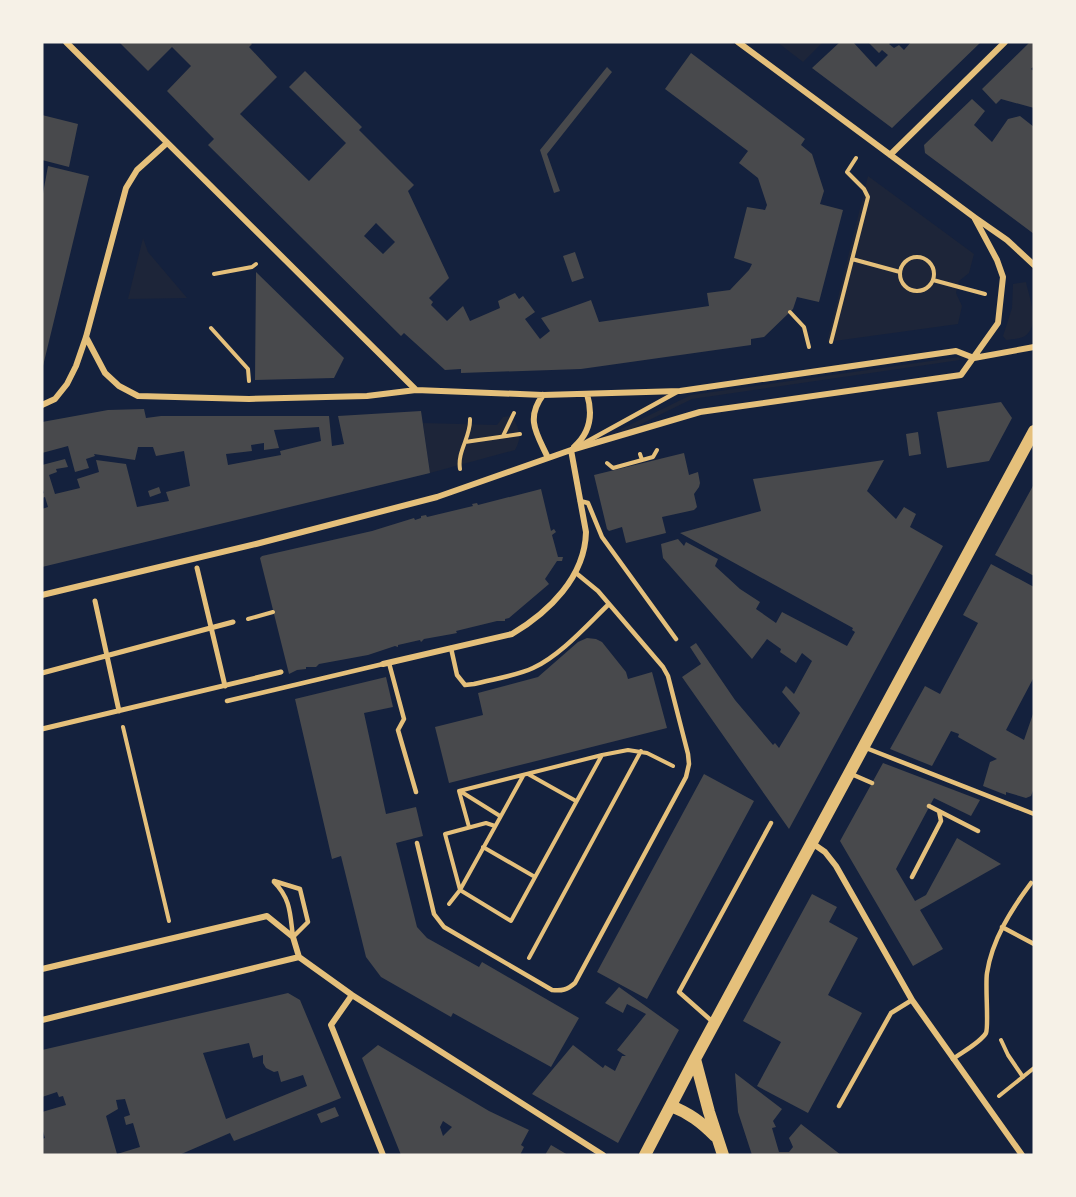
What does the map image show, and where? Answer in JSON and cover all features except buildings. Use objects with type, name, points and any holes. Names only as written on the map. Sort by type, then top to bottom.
[{"type":"main road","points":[[650,1151],[714,1023],[1034,431]]},
{"type":"main road","points":[[695,1059],[723,1155]]},
{"type":"main road","points":[[671,1106],[687,1112],[700,1121],[718,1139]]},
{"type":"street","points":[[66,42],[416,390]]},
{"type":"street","points":[[738,42],[1007,240],[1034,265]]},
{"type":"street","points":[[890,155],[1005,42]]},
{"type":"street","points":[[42,405],[55,399],[67,384],[76,366],[126,188],[137,170],[167,142]]},
{"type":"street","points":[[42,596],[437,497],[571,450],[700,412],[961,375],[998,323],[1003,277],[997,260],[974,217]]},
{"type":"street","points":[[86,336],[105,373],[119,386],[138,396],[249,399],[342,398],[416,390],[543,395],[680,391],[956,351],[974,358],[1034,347]]},
{"type":"street","points":[[571,450],[580,442],[591,419],[587,394]]},
{"type":"street","points":[[543,395],[533,415],[534,426],[548,458]]},
{"type":"street","points":[[386,663],[512,634],[524,627],[561,595],[576,573],[585,545],[586,532],[571,450]]},
{"type":"street","points":[[197,568],[225,686]]},
{"type":"street","points":[[95,601],[119,711]]},
{"type":"street","points":[[42,672],[233,622]]},
{"type":"street","points":[[42,729],[281,672]]},
{"type":"street","points":[[812,842],[825,852],[836,866],[912,1000],[1022,1155]]},
{"type":"street","points":[[42,969],[267,916],[293,937],[299,957],[352,995],[603,1155]]},
{"type":"street","points":[[42,1020],[299,957]]},
{"type":"street","points":[[352,995],[331,1025],[383,1155]]},
{"type":"lane","points":[[571,450],[680,391]]},
{"type":"lane","points":[[580,501],[588,502],[603,537],[676,639]]},
{"type":"lane","points":[[417,843],[433,910],[444,927],[552,990],[561,991],[574,983],[687,774],[689,764],[668,676],[663,667],[592,585],[576,573]]},
{"type":"lane","points":[[451,648],[457,675],[465,685],[531,669],[541,664],[573,638],[609,604]]},
{"type":"lane","points":[[227,701],[386,663],[404,719],[398,730],[416,792]]},
{"type":"lane","points":[[863,747],[1034,814]]},
{"type":"lane","points":[[849,773],[872,783]]},
{"type":"lane","points":[[929,806],[978,831]]},
{"type":"lane","points":[[912,877],[941,821],[939,811]]},
{"type":"lane","points":[[714,1023],[679,992],[771,823]]},
{"type":"lane","points":[[274,882],[300,889],[308,922],[293,937],[286,897],[274,882]]},
{"type":"lane","points":[[953,1059],[985,1034],[988,1026],[985,996],[987,972],[994,948],[1002,927],[1031,883]]},
{"type":"lane","points":[[1002,927],[1034,944]]},
{"type":"lane","points":[[839,1106],[891,1013],[912,1000]]},
{"type":"path","points":[[831,342],[868,198],[864,189],[847,172],[856,158]]},
{"type":"path","points":[[921,258],[931,264],[933,280],[926,289],[910,290],[902,283],[900,272],[910,259],[921,258]]},
{"type":"path","points":[[852,259],[900,272]]},
{"type":"path","points":[[214,274],[252,267],[256,264]]},
{"type":"path","points":[[933,280],[985,294]]},
{"type":"path","points":[[790,312],[804,327],[809,347]]},
{"type":"path","points":[[211,328],[248,369],[249,382]]},
{"type":"path","points":[[502,436],[514,413]]},
{"type":"path","points":[[460,469],[458,459],[470,427],[470,419]]},
{"type":"path","points":[[465,442],[524,433]]},
{"type":"path","points":[[607,463],[613,468],[623,466],[653,457],[657,450]]},
{"type":"path","points":[[640,454],[642,460]]},
{"type":"path","points":[[621,459],[623,466]]},
{"type":"path","points":[[233,622],[273,612]]},
{"type":"path","points":[[119,711],[170,925]]},
{"type":"path","points":[[459,790],[628,750],[641,751],[687,774]]},
{"type":"path","points":[[521,972],[641,751]]},
{"type":"path","points":[[495,826],[486,823],[445,834],[459,890],[512,921],[602,755]]},
{"type":"path","points":[[525,774],[576,801]]},
{"type":"path","points":[[433,910],[443,908],[459,890],[525,774]]},
{"type":"path","points":[[459,790],[500,816]]},
{"type":"path","points":[[459,790],[469,828]]},
{"type":"path","points":[[483,847],[535,877]]},
{"type":"path","points":[[988,1026],[997,1025],[1008,1055],[1023,1077]]},
{"type":"path","points":[[986,1106],[1034,1068]]},
{"type":"shaded area","points":[[777,42],[823,42],[803,62]]},
{"type":"shaded area","points":[[868,176],[974,254],[969,273],[959,281],[957,287],[956,293],[962,306],[958,324],[827,342]]},
{"type":"shaded area","points":[[143,238],[148,252],[187,298],[128,299]]},
{"type":"shaded area","points":[[1026,282],[1033,310],[1030,331],[1025,336],[1006,340],[1003,336],[1012,308],[1013,284]]},
{"type":"shaded area","points":[[959,357],[960,360],[692,399],[623,433],[620,432],[621,429],[691,395]]},
{"type":"shaded area","points":[[509,416],[515,421],[519,433],[519,441],[515,450],[430,473],[423,423],[497,425],[503,417]]}]
